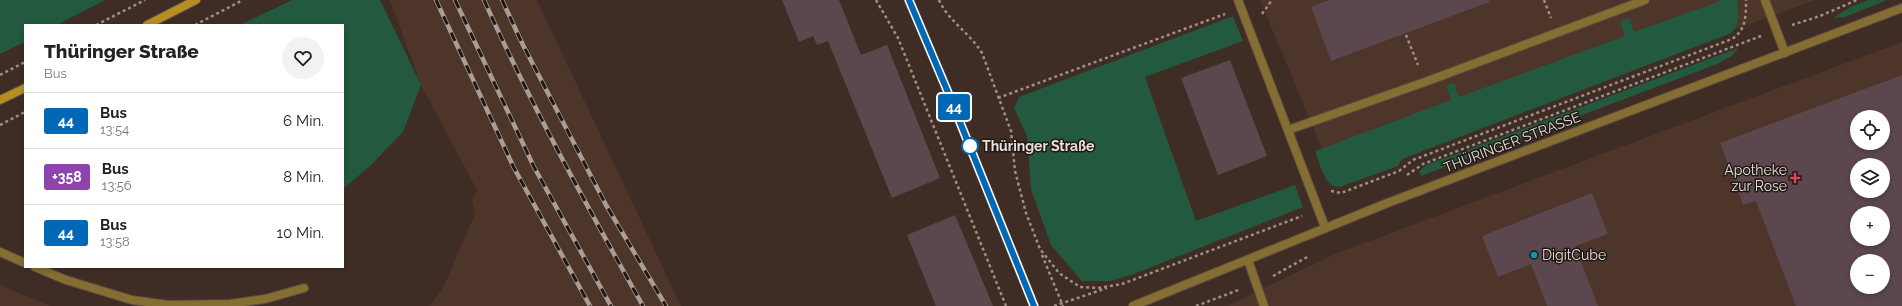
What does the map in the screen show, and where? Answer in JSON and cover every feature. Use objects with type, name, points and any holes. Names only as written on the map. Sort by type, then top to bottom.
[{"type":"main road","points":[[149,24],[196,0]]},
{"type":"main road","points":[[909,0],[1034,306]]},
{"type":"main road","points":[[0,100],[24,88]]},
{"type":"street","points":[[1238,0],[1325,227]]},
{"type":"street","points":[[1288,130],[1425,82],[1645,0]]},
{"type":"street","points":[[1765,0],[1785,53]]},
{"type":"street","name":"THÜRINGER STRASSE","points":[[1133,306],[1248,260],[1325,227],[1619,114],[1902,8]]},
{"type":"street","points":[[0,252],[24,262]]},
{"type":"street","points":[[1248,260],[1264,306]]},
{"type":"street","points":[[37,268],[66,280],[125,298],[168,305],[230,304],[266,299],[304,288]]},
{"type":"path","points":[[98,24],[145,0]]},
{"type":"path","points":[[197,24],[244,0]]},
{"type":"path","points":[[876,0],[898,38],[1006,306]]},
{"type":"path","points":[[1329,189],[1335,193],[1341,193],[1399,171],[1413,160],[1732,39],[1743,29],[1746,14],[1746,0]]},
{"type":"path","points":[[1820,16],[1857,0]]},
{"type":"path","points":[[998,98],[1232,11]]},
{"type":"path","points":[[1406,35],[1425,82]]},
{"type":"path","points":[[0,75],[24,63]]},
{"type":"path","points":[[0,124],[24,112]]},
{"type":"path","points":[[1040,249],[1062,304]]},
{"type":"path","points":[[1196,306],[1256,284]]},
{"type":"path","points":[[1054,306],[1111,287]]},
{"type":"shaded area","points":[[390,0],[537,0],[681,306],[429,306],[442,290],[475,214],[472,201],[477,190],[421,85]]},
{"type":"shaded area","points":[[1260,0],[1815,0],[1333,175]]},
{"type":"shaded area","points":[[1902,42],[1902,306],[1227,306],[1335,254]]},
{"type":"shaded area","points":[[0,285],[51,306],[0,306]]},
{"type":"green space","points":[[0,0],[105,0],[59,24],[24,24],[24,42],[0,54]]},
{"type":"green space","points":[[292,0],[380,0],[421,85],[403,132],[370,166],[344,188],[344,24],[242,24]]},
{"type":"green space","points":[[1723,0],[1737,0],[1737,23],[1733,31],[1729,34],[1402,159],[1398,166],[1340,187],[1330,183],[1323,174],[1315,151],[1451,100],[1446,86],[1454,83],[1459,97],[1625,36],[1620,21],[1629,18],[1634,32]]},
{"type":"green space","points":[[1868,0],[1887,0],[1845,17],[1833,18],[1851,7]]},
{"type":"green space","points":[[1233,16],[1243,41],[1145,77],[1196,221],[1295,185],[1303,207],[1134,274],[1110,281],[1082,281],[1051,245],[1031,189],[1027,136],[1014,108],[1019,97]]},
{"type":"green space","points":[[1738,48],[1732,56],[1717,64],[1421,176],[1419,171],[1427,165]]},
{"type":"building","points":[[782,0],[839,0],[861,55],[887,45],[940,178],[892,198],[828,41],[817,45],[813,36],[799,42]]},
{"type":"building","points":[[1329,0],[1489,0],[1489,2],[1331,61],[1311,7]]},
{"type":"building","points":[[1230,60],[1267,156],[1218,175],[1181,78]]},
{"type":"building","name":"Apotheke zur Rose","points":[[1902,75],[1902,306],[1796,306],[1756,201],[1743,205],[1720,143]]},
{"type":"building","name":"DigitCube","points":[[1592,193],[1608,234],[1575,246],[1598,306],[1547,306],[1531,264],[1498,277],[1482,236]]},
{"type":"building","points":[[955,215],[993,306],[936,306],[907,235]]},
{"type":"railway","points":[[436,0],[514,168],[590,306]]},
{"type":"railway","points":[[455,0],[534,167],[611,306]]},
{"type":"railway","points":[[484,0],[540,117],[580,193],[643,306]]},
{"type":"railway","points":[[502,0],[523,45],[606,205],[666,306]]},
{"type":"bus line","name":"44","points":[[909,0],[1034,306]]},
{"type":"place","name":"Thüringer Straße","points":[[970,146]]},
{"type":"place","name":"Apotheke zur Rose","points":[[1795,178]]},
{"type":"place","name":"DigitCube","points":[[1534,255]]}]
